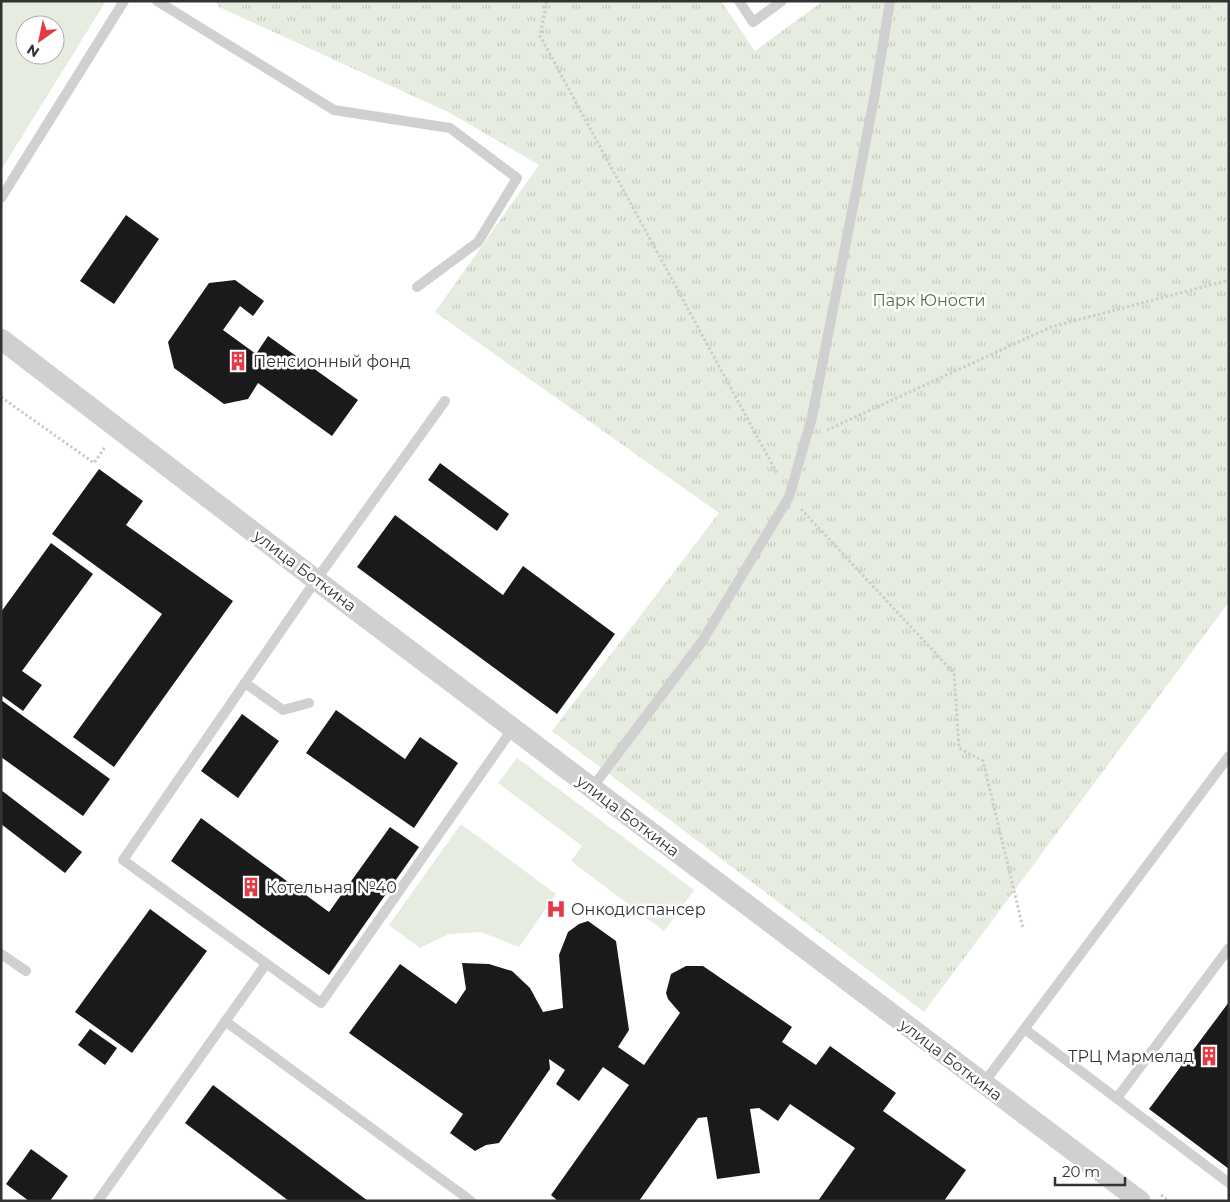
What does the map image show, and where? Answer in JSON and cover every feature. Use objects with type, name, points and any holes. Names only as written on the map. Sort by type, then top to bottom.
[{"type":"street","name":"улица Боткина","points":[[1,339],[316,580],[1140,1201]]},
{"type":"lane","points":[[1,198],[124,1]]},
{"type":"lane","points":[[157,1],[334,110],[450,128],[517,178],[478,242],[417,287]]},
{"type":"lane","points":[[739,1],[753,22],[782,1]]},
{"type":"lane","points":[[592,788],[703,640],[789,497],[806,439],[874,99],[890,1]]},
{"type":"lane","points":[[444,401],[316,580],[123,860],[321,1003],[512,728]]},
{"type":"lane","points":[[245,684],[282,710],[309,703]]},
{"type":"lane","points":[[984,1084],[1229,756]]},
{"type":"lane","points":[[1117,1098],[1229,948]]},
{"type":"lane","points":[[1,954],[26,972]]},
{"type":"lane","points":[[98,1201],[266,964]]},
{"type":"lane","points":[[225,1021],[471,1201]]},
{"type":"lane","points":[[1026,1030],[1229,1183]]},
{"type":"path","points":[[547,1],[540,36],[789,497],[954,673],[959,748],[983,761],[1023,928]]},
{"type":"path","points":[[806,439],[1051,327],[1229,280]]},
{"type":"green space","points":[[1,1],[106,1],[1,170]]},
{"type":"green space","name":"Парк Юности","points":[[216,1],[721,1],[755,51],[823,1],[1229,1],[1229,602],[924,1012],[552,731],[719,513],[435,312],[539,165],[450,113],[219,7]]},
{"type":"green space","points":[[517,758],[694,890],[664,931],[571,861],[582,846],[498,783]]},
{"type":"green space","points":[[461,824],[556,894],[519,947],[481,932],[449,934],[420,948],[389,925]]},
{"type":"building","points":[[126,215],[159,239],[114,304],[80,281]]},
{"type":"building","name":"Пенсионный фонд","points":[[235,280],[264,301],[253,316],[240,306],[223,330],[256,354],[268,336],[358,400],[332,436],[258,383],[248,399],[224,404],[174,368],[168,342],[209,283]]},
{"type":"building","points":[[440,463],[509,514],[497,531],[428,480]]},
{"type":"building","points":[[99,469],[143,501],[126,525],[233,601],[114,767],[73,737],[162,614],[52,534]]},
{"type":"building","points":[[395,515],[503,595],[523,566],[615,634],[557,714],[357,567]]},
{"type":"building","points":[[51,543],[93,574],[22,671],[42,685],[23,711],[1,695],[1,612]]},
{"type":"building","points":[[1,700],[110,779],[83,816],[1,757]]},
{"type":"building","points":[[336,710],[405,759],[420,737],[458,763],[414,828],[306,753]]},
{"type":"building","points":[[242,714],[279,741],[238,798],[201,771]]},
{"type":"building","points":[[1,790],[82,852],[65,873],[1,824]]},
{"type":"building","name":"Котельная №40","points":[[201,818],[329,912],[390,827],[419,847],[329,975],[171,861]]},
{"type":"building","points":[[150,909],[207,951],[132,1053],[75,1012]]},
{"type":"building","points":[[588,921],[616,941],[629,1030],[618,1047],[644,1065],[680,1013],[668,999],[666,993],[671,974],[686,966],[703,966],[792,1027],[782,1042],[816,1065],[830,1046],[896,1093],[883,1111],[966,1170],[944,1201],[818,1201],[855,1148],[790,1104],[778,1121],[759,1108],[750,1109],[760,1173],[717,1179],[707,1117],[698,1118],[639,1201],[558,1201],[551,1195],[629,1085],[603,1067],[579,1101],[556,1084],[565,1070],[549,1059],[550,1069],[499,1143],[486,1145],[475,1151],[450,1133],[463,1114],[349,1033],[400,964],[456,1004],[466,989],[462,963],[489,964],[512,971],[530,988],[543,1012],[563,1008],[559,955],[568,932],[579,924]]},
{"type":"building","name":"ТРЦ Мармелад","points":[[1229,1002],[1229,1169],[1149,1109]]},
{"type":"building","points":[[90,1029],[117,1048],[105,1065],[78,1045]]},
{"type":"building","points":[[213,1085],[368,1201],[289,1201],[185,1123]]},
{"type":"building","points":[[31,1149],[68,1176],[50,1201],[29,1201],[6,1184]]},
{"type":"place","name":"Пенсионный фонд","points":[[238,361]]},
{"type":"place","name":"Котельная №40","points":[[251,887]]},
{"type":"place","name":"Онкодиспансер","points":[[556,909]]},
{"type":"place","name":"ТРЦ Мармелад","points":[[1209,1056]]}]
